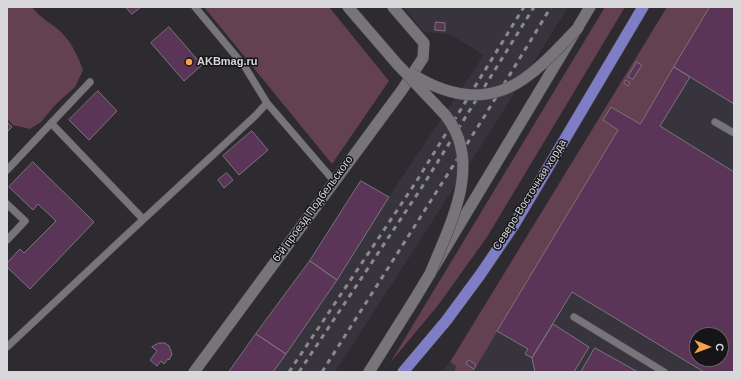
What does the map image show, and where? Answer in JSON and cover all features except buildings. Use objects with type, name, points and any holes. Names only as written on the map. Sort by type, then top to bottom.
[{"type":"main road","name":"Северо-Восточная хорда","points":[[402,372],[459,303],[514,225],[643,7]]},
{"type":"street","points":[[348,7],[398,65],[446,115],[456,132],[463,154],[461,190],[457,205],[430,274]]},
{"type":"street","name":"6-й проезд Подбельского","points":[[194,372],[402,90],[423,58],[424,43],[393,7]]},
{"type":"street","points":[[369,372],[430,274],[590,7]]},
{"type":"street","points":[[398,65],[418,78],[447,91],[466,95],[488,94],[510,87],[531,74],[578,28]]},
{"type":"lane","points":[[196,7],[245,67],[267,102],[334,181]]},
{"type":"lane","points":[[7,170],[90,82]]},
{"type":"lane","points":[[7,347],[255,116],[267,102]]},
{"type":"lane","points":[[715,122],[734,133]]},
{"type":"lane","points":[[51,123],[143,219]]},
{"type":"lane","points":[[7,204],[25,221],[7,240]]},
{"type":"lane","points":[[574,317],[655,369],[664,372]]},
{"type":"shaded area","points":[[7,7],[32,7],[38,14],[65,36],[74,50],[83,70],[75,87],[55,105],[41,122],[30,129],[13,125],[7,119]]},
{"type":"shaded area","points":[[204,7],[329,7],[389,81],[332,164]]},
{"type":"shaded area","points":[[403,7],[568,7],[495,124],[335,372],[273,372],[337,280],[389,197],[484,55],[451,35],[423,31]]},
{"type":"shaded area","points":[[605,7],[625,7],[487,237],[439,304],[390,363]]},
{"type":"shaded area","points":[[667,7],[710,7],[640,124],[611,107],[603,120],[618,130],[473,372],[454,372],[456,366],[450,362]]},
{"type":"shaded area","points":[[710,7],[734,7],[734,372],[473,372],[618,129],[603,120],[611,107],[640,124]]},
{"type":"shaded area","points":[[450,362],[457,366],[454,372],[442,372]]},
{"type":"railway","points":[[289,372],[416,182],[524,7]]},
{"type":"railway","points":[[299,372],[422,187],[534,7]]},
{"type":"railway","points":[[322,372],[484,117],[551,7]]},
{"type":"place","name":"AKBmag.ru","points":[[189,62]]}]
